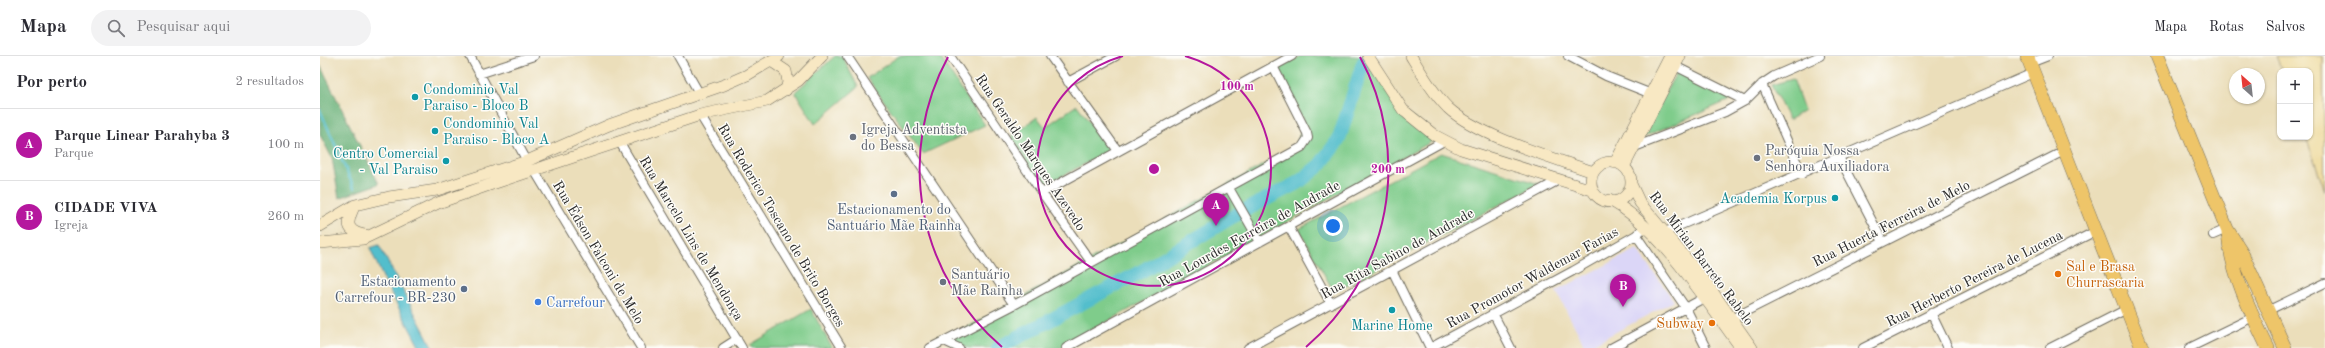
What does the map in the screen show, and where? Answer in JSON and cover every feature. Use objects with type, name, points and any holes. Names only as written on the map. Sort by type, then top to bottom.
[{"type":"main road","points":[[320,243],[354,241],[371,236],[438,203],[534,170],[700,115],[772,99],[803,77],[822,56]]},
{"type":"main road","points":[[1368,56],[1407,114],[1425,129],[1444,141],[1461,149],[1592,190]]},
{"type":"main road","points":[[1411,56],[1440,100],[1460,118],[1536,152],[1593,172]]},
{"type":"main road","points":[[2157,56],[2227,230],[2241,252],[2269,310],[2285,348]]},
{"type":"main road","points":[[320,226],[355,205],[389,197],[437,190],[526,161],[609,125],[747,75],[775,59],[786,71],[788,82],[786,90]]},
{"type":"main road","points":[[1620,165],[1673,60]]},
{"type":"main road","points":[[2030,64],[2142,348]]},
{"type":"main road","points":[[1620,165],[1632,148],[1655,95]]},
{"type":"main road","points":[[1603,164],[1620,165],[1630,177],[1631,184],[1625,196],[1616,201],[1600,199],[1592,190],[1590,180],[1593,172],[1603,164]]},
{"type":"main road","name":"Rua Mirian Barreto Rabelo","points":[[1631,184],[1640,203],[1705,281],[1730,319],[1752,348]]},
{"type":"main road","name":"Rua Mirian Barreto Rabelo","points":[[1609,200],[1626,209],[1645,227],[1704,298],[1741,348]]},
{"type":"main road","points":[[355,205],[349,220],[349,227],[355,233],[371,236]]},
{"type":"main road","points":[[2227,230],[2233,261],[2253,317],[2268,348]]},
{"type":"street","points":[[470,56],[480,82],[498,117],[526,161]]},
{"type":"street","points":[[480,82],[534,56]]},
{"type":"street","points":[[678,56],[699,93]]},
{"type":"street","points":[[847,56],[1014,305]]},
{"type":"street","name":"Rua Geraldo Marques Azevedo","points":[[950,56],[1042,194],[1091,262]]},
{"type":"street","points":[[1050,56],[1118,151]]},
{"type":"street","points":[[1068,82],[1116,56]]},
{"type":"street","points":[[1042,194],[1292,56]]},
{"type":"street","points":[[1568,56],[1606,76],[1655,95]]},
{"type":"street","points":[[1632,148],[1725,112],[1745,101],[1762,84],[1820,56]]},
{"type":"street","points":[[1665,232],[1839,157],[2048,56]]},
{"type":"street","points":[[1673,60],[1745,101]]},
{"type":"street","points":[[930,348],[1014,305],[1302,147],[1308,138],[1273,66]]},
{"type":"street","points":[[1762,84],[1802,174]]},
{"type":"street","name":"Rua Roderico Toscano de Brito Borges","points":[[700,115],[842,348]]},
{"type":"street","name":"Rua Lourdes Ferreira de Andrade","points":[[1066,348],[1444,141]]},
{"type":"street","name":"Rua Marcelo Lins de Mendonça","points":[[620,142],[742,348]]},
{"type":"street","name":"Rua Huerta Ferreira de Melo","points":[[1730,319],[2064,151]]},
{"type":"street","points":[[1839,157],[1884,242]]},
{"type":"street","name":"Rua Édson Falconi de Melo","points":[[534,170],[641,348]]},
{"type":"street","name":"Rua Rita Sabino de Andrade","points":[[1248,348],[1559,180]]},
{"type":"street","points":[[1229,188],[1260,242]]},
{"type":"street","points":[[1289,227],[1331,304]]},
{"type":"street","name":"Rua Promotor Waldemar Farias","points":[[1430,348],[1494,315],[1636,235],[1645,227]]},
{"type":"street","points":[[2213,235],[2227,230]]},
{"type":"street","name":"Rua Herberto Pereira de Lucena","points":[[1863,348],[2096,231]]},
{"type":"street","points":[[1636,235],[1686,308],[1706,348]]},
{"type":"street","points":[[1392,270],[1430,348]]},
{"type":"street","points":[[2269,310],[2325,283]]},
{"type":"street","points":[[1612,348],[1704,298]]},
{"type":"street","points":[[2050,348],[2127,309]]},
{"type":"street","points":[[1931,313],[1948,348]]},
{"type":"street","points":[[1494,315],[1511,348]]},
{"type":"street","points":[[2189,348],[2253,317]]},
{"type":"street","points":[[723,348],[737,340]]},
{"type":"street","points":[[944,341],[959,348]]},
{"type":"shaded area","points":[[1637,249],[1674,301],[1586,348],[1556,291]]},
{"type":"green space","points":[[835,56],[842,56],[858,87],[815,124],[795,92]]},
{"type":"green space","points":[[899,56],[939,56],[985,125],[923,154],[867,78]]},
{"type":"green space","points":[[1301,56],[1369,56],[1403,110],[1438,138],[1060,348],[968,348],[946,339],[1296,147],[1303,122],[1279,68]]},
{"type":"green space","points":[[320,65],[379,184],[339,198],[332,158],[320,135]]},
{"type":"green space","points":[[1678,70],[1737,97],[1639,139]]},
{"type":"green space","points":[[1793,79],[1804,110],[1789,120],[1771,85]]},
{"type":"green space","points":[[1077,105],[1110,150],[1042,187],[1011,136],[1037,117],[1045,127]]},
{"type":"green space","points":[[1441,153],[1539,184],[1334,292],[1299,229]]},
{"type":"green space","points":[[811,309],[832,348],[752,348],[750,345]]},
{"type":"sand","points":[[2276,56],[2323,56],[2325,191],[2307,140],[2313,140],[2313,68],[2281,68]]},
{"type":"water","points":[[379,245],[433,348],[420,348],[385,282],[370,248]]},
{"type":"waterway","points":[[998,348],[1142,271],[1232,217],[1299,182],[1320,165],[1339,139],[1363,63]]},
{"type":"waterway","points":[[320,110],[354,188]]},
{"type":"place","name":"Condominio Val Paraiso - Bloco B","points":[[415,97]]},
{"type":"place","name":"Condominio Val Paraiso - Bloco A","points":[[435,131]]},
{"type":"place","name":"Igreja Adventista do Bessa","points":[[853,137]]},
{"type":"place","name":"Paróquia Nossa Senhora Auxiliadora","points":[[1757,158]]},
{"type":"place","name":"Centro Comercial - Val Paraiso","points":[[446,161]]},
{"type":"place","name":"Estacionamento do Santuário Mãe Rainha","points":[[894,194]]},
{"type":"place","name":"Academia Korpus","points":[[1835,198]]},
{"type":"place","name":"Parque Linear Parahyba 3","points":[[1216,226]]},
{"type":"place","name":"Sal e Brasa Churrascaria","points":[[2058,274]]},
{"type":"place","name":"Santuário Mãe Rainha","points":[[943,282]]},
{"type":"place","name":"Estacionamento Carrefour - BR-230","points":[[464,289]]},
{"type":"place","name":"Carrefour","points":[[538,302]]},
{"type":"place","name":"CIDADE VIVA","points":[[1623,307]]},
{"type":"place","name":"Marine Home","points":[[1392,310]]},
{"type":"place","name":"Subway","points":[[1712,323]]}]
